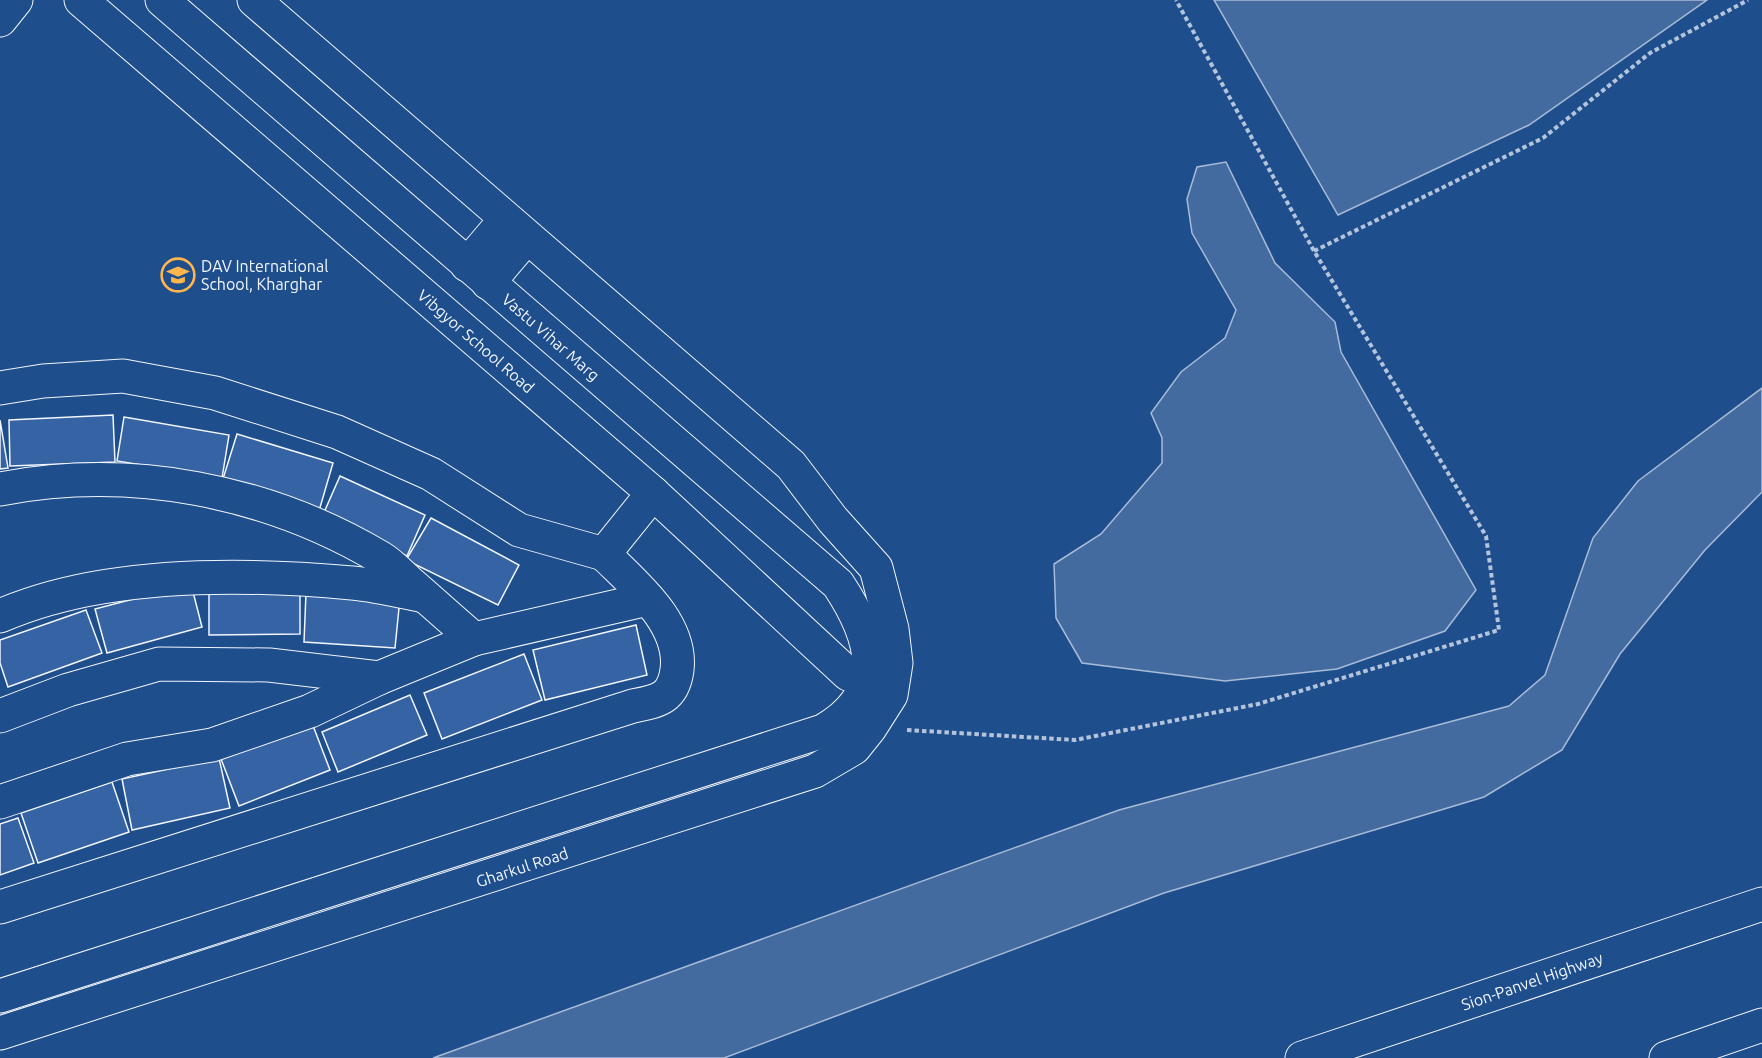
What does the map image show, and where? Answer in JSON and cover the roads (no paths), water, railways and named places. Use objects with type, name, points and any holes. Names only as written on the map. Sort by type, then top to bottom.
[{"type":"main road","points":[[0,20],[16,0]]},
{"type":"main road","name":"Vibgyor School Road","points":[[81,0],[653,493],[848,674],[864,706]]},
{"type":"main road","name":"Vastu Vihar Marg","points":[[162,0],[838,584],[857,612],[867,644],[864,706]]},
{"type":"main road","points":[[254,0],[517,228],[478,274]]},
{"type":"main road","name":"Gharkul Road","points":[[0,996],[804,737],[835,724],[864,706],[891,695],[896,663],[892,630],[876,568],[833,520],[791,465],[517,228]]},
{"type":"main road","points":[[0,388],[43,381],[123,376],[215,393],[337,432],[431,474],[519,530],[604,554],[648,598],[673,635],[679,657],[675,686],[659,701],[633,706],[0,907]]},
{"type":"main road","points":[[0,489],[26,484],[92,479],[204,488],[297,516],[383,559],[474,639]]},
{"type":"main road","points":[[604,554],[653,493]]},
{"type":"main road","points":[[0,616],[22,607],[100,588],[190,577],[354,583],[426,596]]},
{"type":"main road","points":[[0,802],[127,759],[212,745],[310,711],[379,678],[474,639],[648,598]]},
{"type":"main road","points":[[0,716],[68,690],[159,664],[269,666],[379,678]]},
{"type":"main road","name":"Gharkul Road","points":[[0,1033],[815,771],[854,747],[864,706]]},
{"type":"main road","name":"Sion-Panvel Highway","points":[[1302,1058],[1762,904]]},
{"type":"main road","points":[[1666,1058],[1762,1025]]},
{"type":"water","points":[[1214,0],[1707,0],[1529,125],[1338,215]]},
{"type":"water","points":[[1226,162],[1275,263],[1335,322],[1341,352],[1476,590],[1445,631],[1337,669],[1225,681],[1082,663],[1056,618],[1054,564],[1101,534],[1162,463],[1162,438],[1151,413],[1181,372],[1225,338],[1236,310],[1192,233],[1187,199],[1197,167]]},
{"type":"water","points":[[1762,388],[1762,492],[1705,550],[1620,654],[1562,750],[1484,797],[1164,893],[724,1058],[433,1058],[1119,810],[1509,706],[1545,675],[1593,538],[1638,481]]},
{"type":"place","name":"DAV International School, Kharghar","points":[[178,275]]}]
